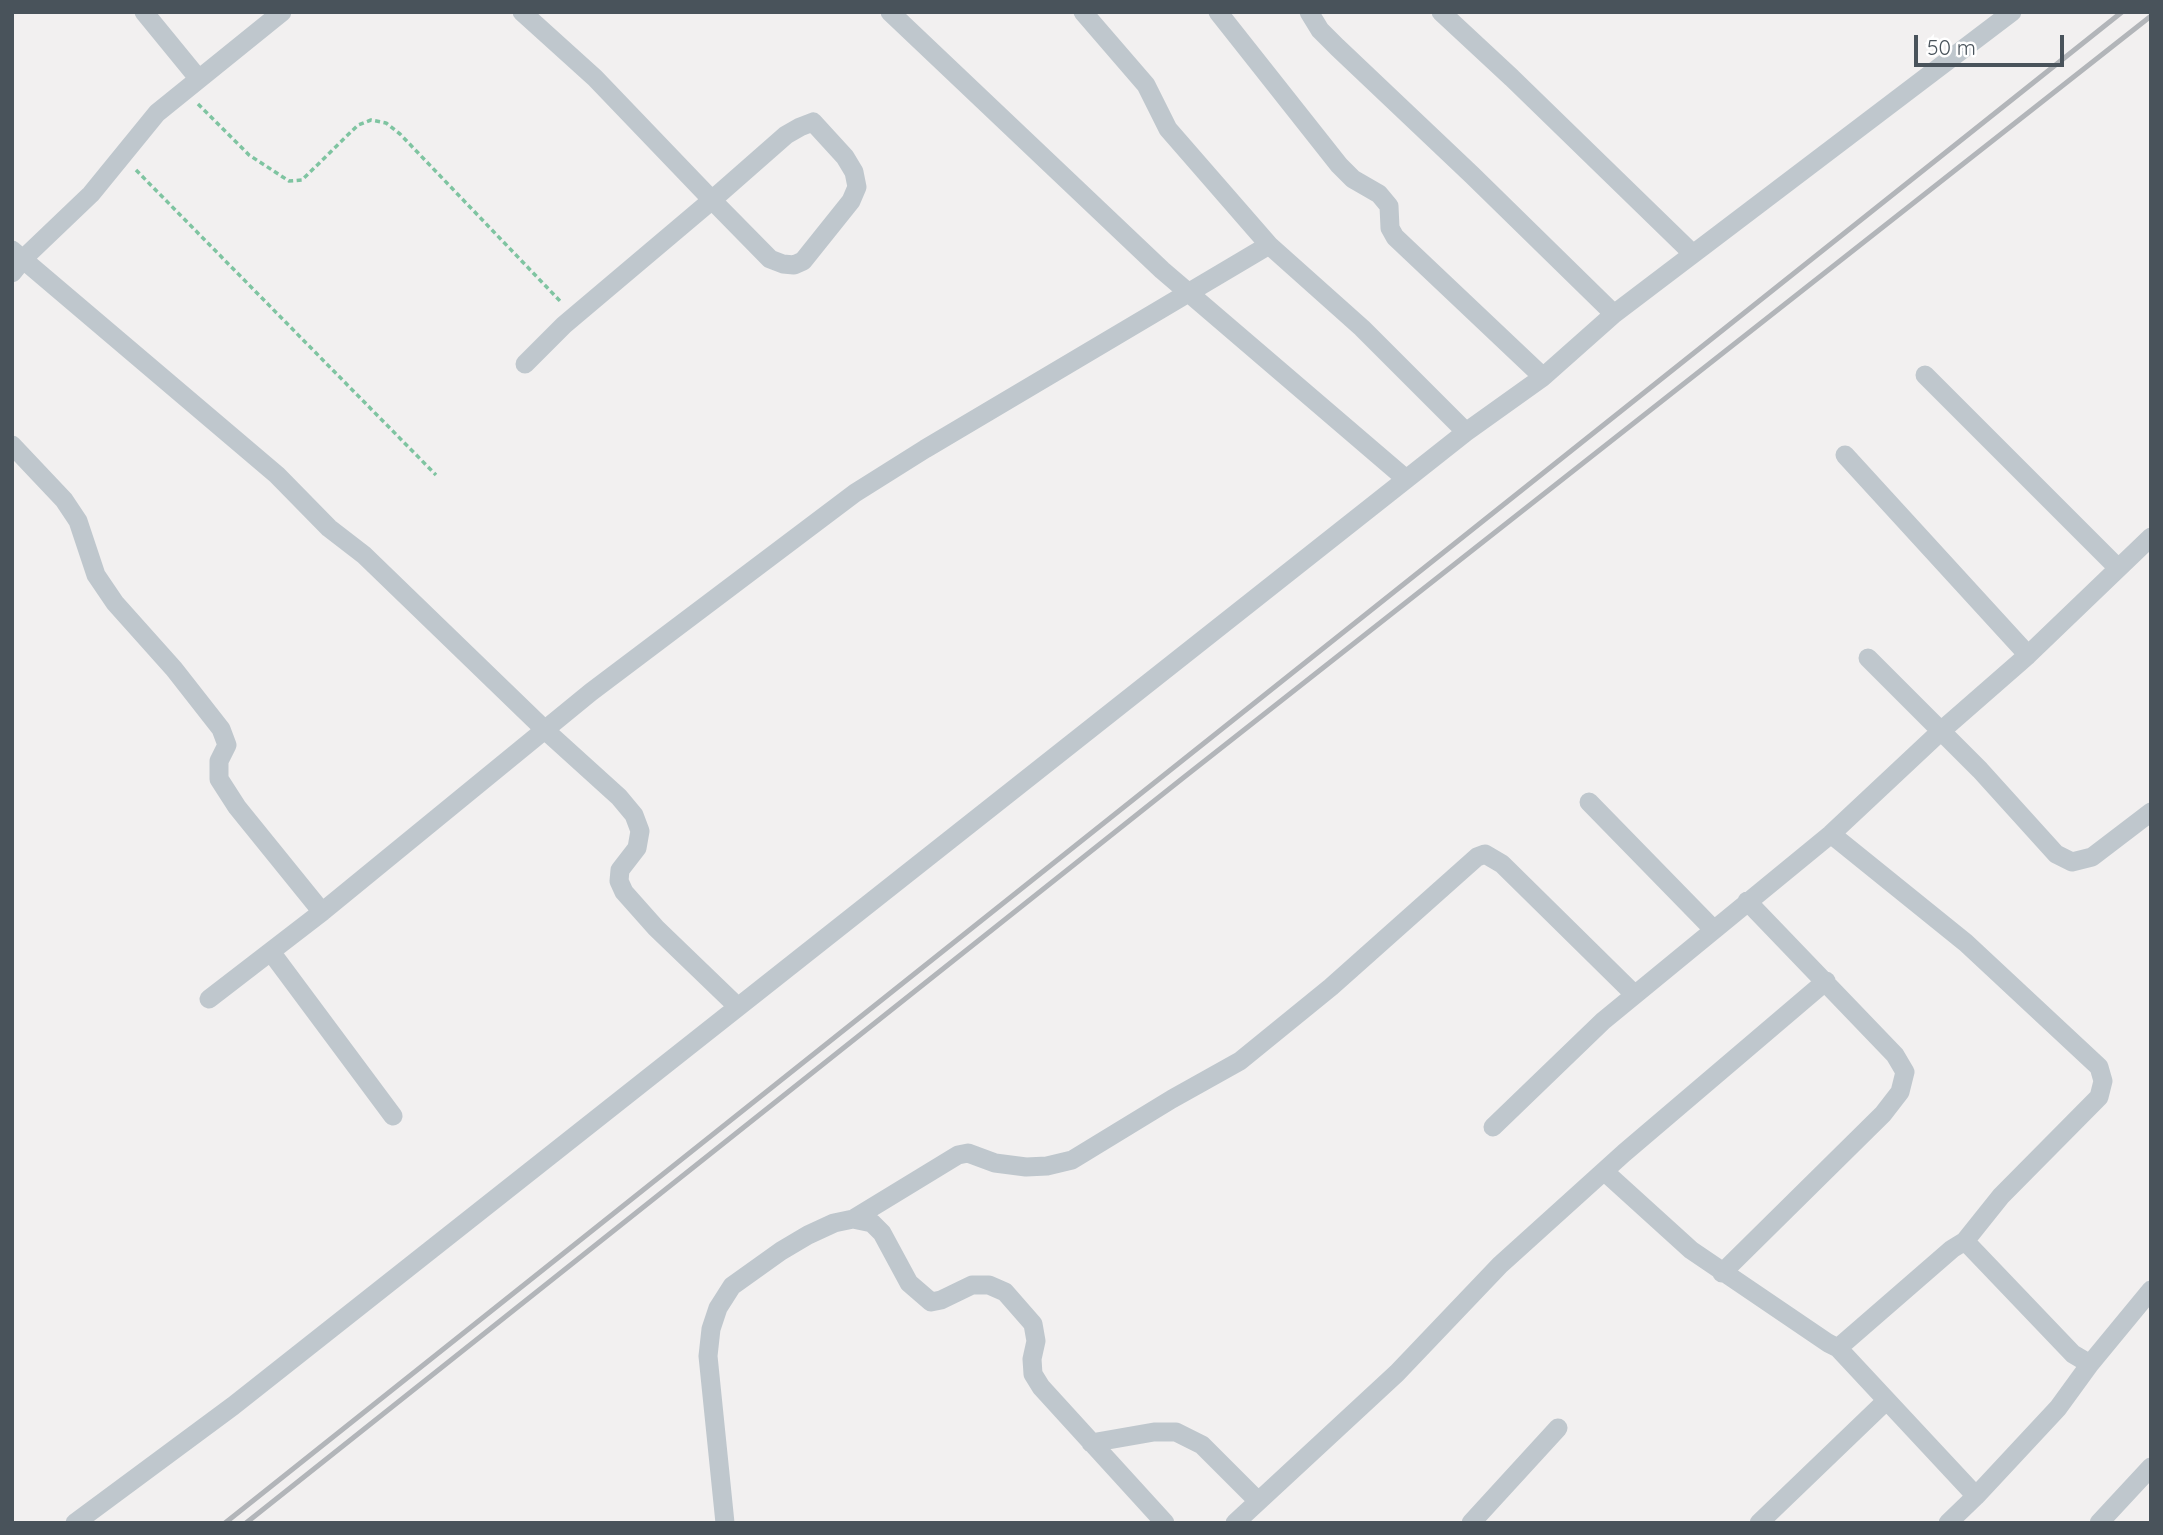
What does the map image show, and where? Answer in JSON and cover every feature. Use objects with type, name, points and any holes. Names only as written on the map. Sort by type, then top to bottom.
[{"type":"street","points":[[144,12],[191,84]]},
{"type":"street","points":[[282,12],[157,113],[91,194],[16,260],[277,475],[329,527],[364,555],[545,730],[619,797],[635,815],[640,831],[637,848],[620,870],[619,881],[624,892],[656,928],[738,1007]]},
{"type":"street","points":[[522,12],[595,78],[712,200],[770,258],[782,264],[794,265],[803,261],[851,201],[857,187],[854,172],[845,157],[813,122],[786,135],[712,200],[575,316],[525,364]]},
{"type":"street","points":[[890,12],[1162,270],[1406,479]]},
{"type":"street","points":[[1083,12],[1146,85],[1168,129],[1269,245],[1362,328],[1466,432]]},
{"type":"street","points":[[1218,12],[1339,165],[1353,179],[1380,194],[1389,205],[1390,228],[1395,237],[1543,377]]},
{"type":"street","points":[[1309,12],[1320,30],[1337,47],[1614,314]]},
{"type":"street","points":[[1441,12],[1693,254]]},
{"type":"street","points":[[75,1523],[233,1406],[1406,479],[1543,377],[1614,314],[2012,12]]},
{"type":"street","points":[[209,999],[322,912],[654,643],[855,493],[1269,245]]},
{"type":"street","points":[[1925,375],[2118,568]]},
{"type":"street","points":[[12,445],[64,500],[78,522],[96,575],[115,603],[174,669],[221,729],[227,745],[219,761],[219,779],[237,807],[322,912]]},
{"type":"street","points":[[1845,455],[2028,654]]},
{"type":"street","points":[[1493,1127],[1564,1056],[1634,994],[1831,834],[2151,537]]},
{"type":"street","points":[[1868,658],[2012,803],[2056,854],[2072,862],[2092,857],[2151,812]]},
{"type":"street","points":[[1589,802],[1713,929]]},
{"type":"street","points":[[1831,834],[1966,943],[2099,1067],[2103,1082],[2099,1097],[2001,1196],[1965,1241],[1952,1249],[1838,1348]]},
{"type":"street","points":[[725,1523],[708,1356],[710,1329],[718,1308],[732,1286],[807,1235],[834,1223],[853,1219],[958,1155],[968,1153],[995,1163],[1026,1167],[1047,1166],[1072,1160],[1240,1061],[1331,987],[1477,857],[1485,854],[1502,864],[1634,994]]},
{"type":"street","points":[[1722,1273],[1883,1114],[1900,1092],[1905,1072],[1895,1055],[1747,901]]},
{"type":"street","points":[[271,952],[393,1116]]},
{"type":"street","points":[[1235,1523],[1397,1373],[1500,1265],[1625,1153],[1826,981]]},
{"type":"street","points":[[1605,1172],[1691,1250],[1838,1348],[1976,1496]]},
{"type":"street","points":[[853,1219],[872,1223],[882,1233],[909,1283],[930,1302],[941,1300],[972,1285],[989,1285],[1005,1292],[1022,1308],[1033,1324],[1035,1341],[1031,1359],[1033,1374],[1041,1387],[1165,1523]]},
{"type":"street","points":[[1965,1241],[2073,1354],[2090,1364]]},
{"type":"street","points":[[1948,1523],[2058,1408],[2090,1364],[2151,1290]]},
{"type":"street","points":[[1759,1523],[1886,1401]]},
{"type":"street","points":[[1471,1523],[1558,1428]]},
{"type":"street","points":[[1091,1443],[1154,1432],[1176,1432],[1202,1445],[1258,1501]]},
{"type":"street","points":[[2099,1523],[2151,1467]]},
{"type":"path","points":[[191,84],[249,155],[289,181],[302,180],[358,125],[371,120],[386,123],[400,134],[575,316]]},
{"type":"path","points":[[121,156],[436,475]]},
{"type":"railway","points":[[225,1523],[2122,12]]},
{"type":"railway","points":[[246,1523],[1183,778],[2151,16]]}]
